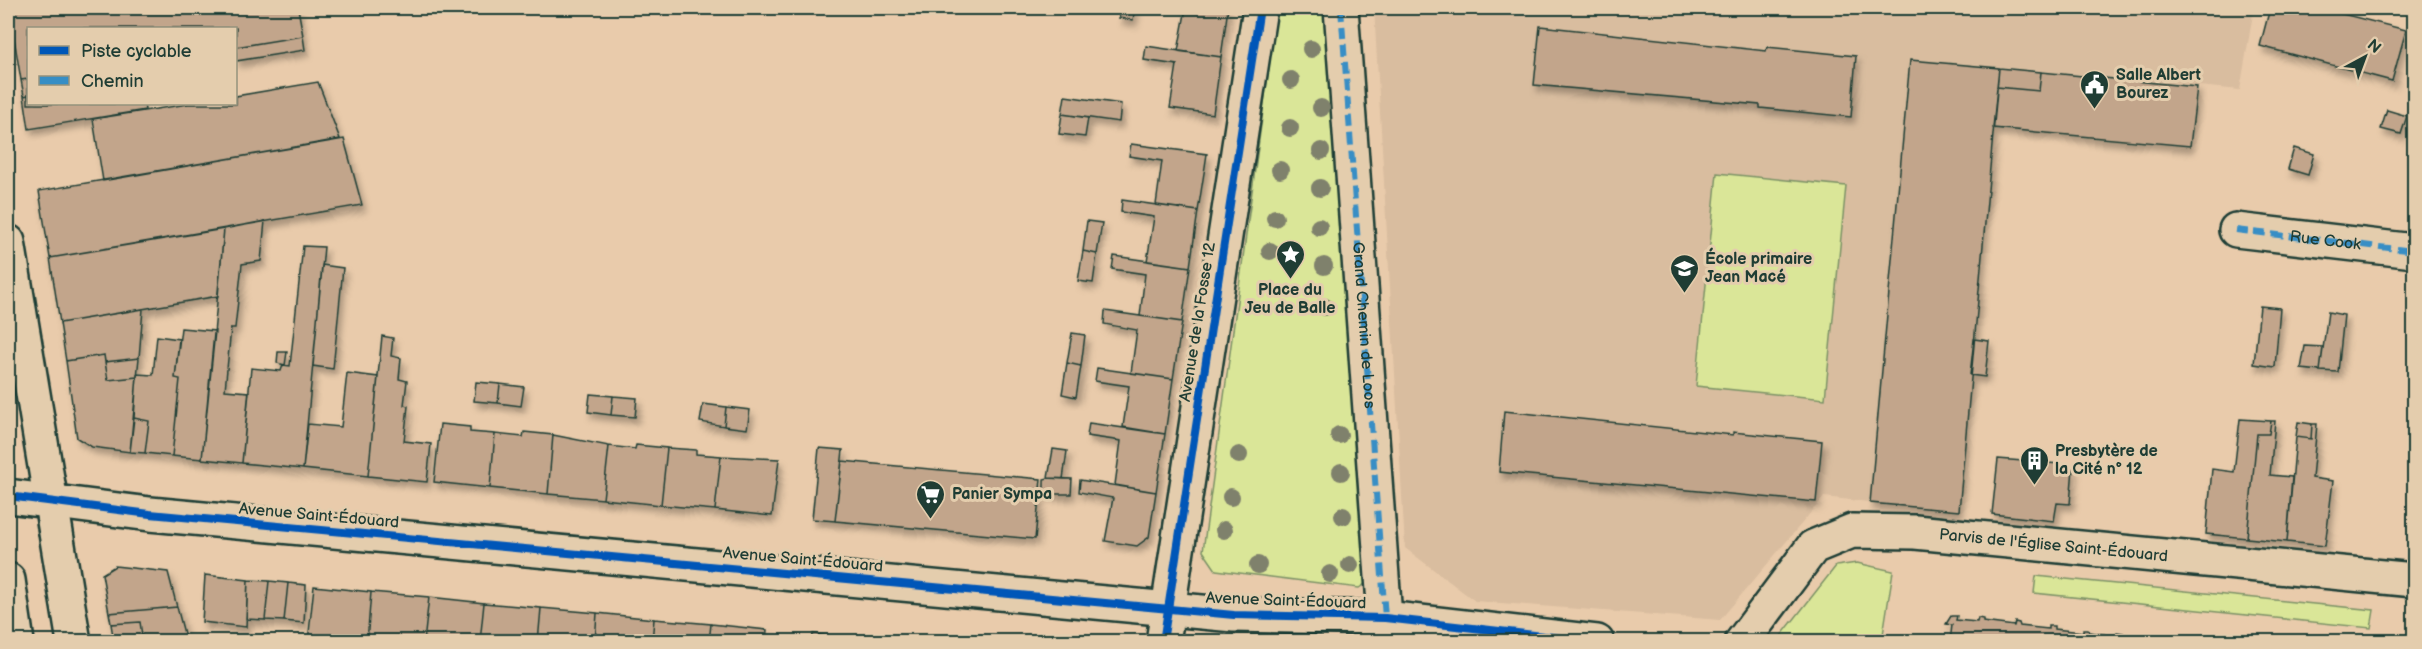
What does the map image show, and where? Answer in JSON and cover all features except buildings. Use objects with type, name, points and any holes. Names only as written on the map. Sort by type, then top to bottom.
[{"type":"street","name":"Avenue de la Fosse 12","points":[[1163,642],[1166,608],[1260,8]]},
{"type":"street","name":"Grand Chemin de Loos","points":[[1341,8],[1385,630]]},
{"type":"street","name":"Rue Cook","points":[[2236,230],[2415,251]]},
{"type":"street","points":[[8,242],[74,642]]},
{"type":"street","name":"Avenue Saint-Édouard","points":[[8,496],[139,513],[1385,630],[1597,642]]},
{"type":"street","name":"Parvis de l'Église Saint-Édouard","points":[[1742,642],[1813,547],[1852,531],[1915,532],[2415,580]]},
{"type":"street","points":[[8,580],[17,642]]},
{"type":"shaded area","name":"École primaire Jean Macé","points":[[1374,8],[2254,8],[2240,90],[1999,67],[1958,512],[1824,497],[1720,620],[1475,601],[1405,548]]},
{"type":"green space","points":[[1277,8],[1327,8],[1372,579],[1359,588],[1216,570],[1203,551]]},
{"type":"green space","points":[[1717,173],[1846,186],[1825,399],[1696,386]]},
{"type":"green space","points":[[1857,563],[1893,571],[1882,641],[1777,641],[1836,566]]},
{"type":"green space","points":[[2036,576],[2374,610],[2371,628],[2034,593]]},
{"type":"marked path","points":[[1341,8],[1385,618]]},
{"type":"marked path","points":[[2236,230],[2414,251]]},
{"type":"cycle path","points":[[1163,642],[1260,8]]},
{"type":"cycle path","points":[[8,496],[150,514],[1234,615],[1385,618],[1597,642]]},
{"type":"place","name":"Salle Albert Bourez","points":[[2095,110]]},
{"type":"place","name":"Place du Jeu de Balle","points":[[1290,280]]},
{"type":"place","name":"École primaire Jean Macé","points":[[1684,294]]},
{"type":"place","name":"Presbytère de la Cité n° 12","points":[[2034,486]]},
{"type":"place","name":"Panier Sympa","points":[[931,520]]}]
